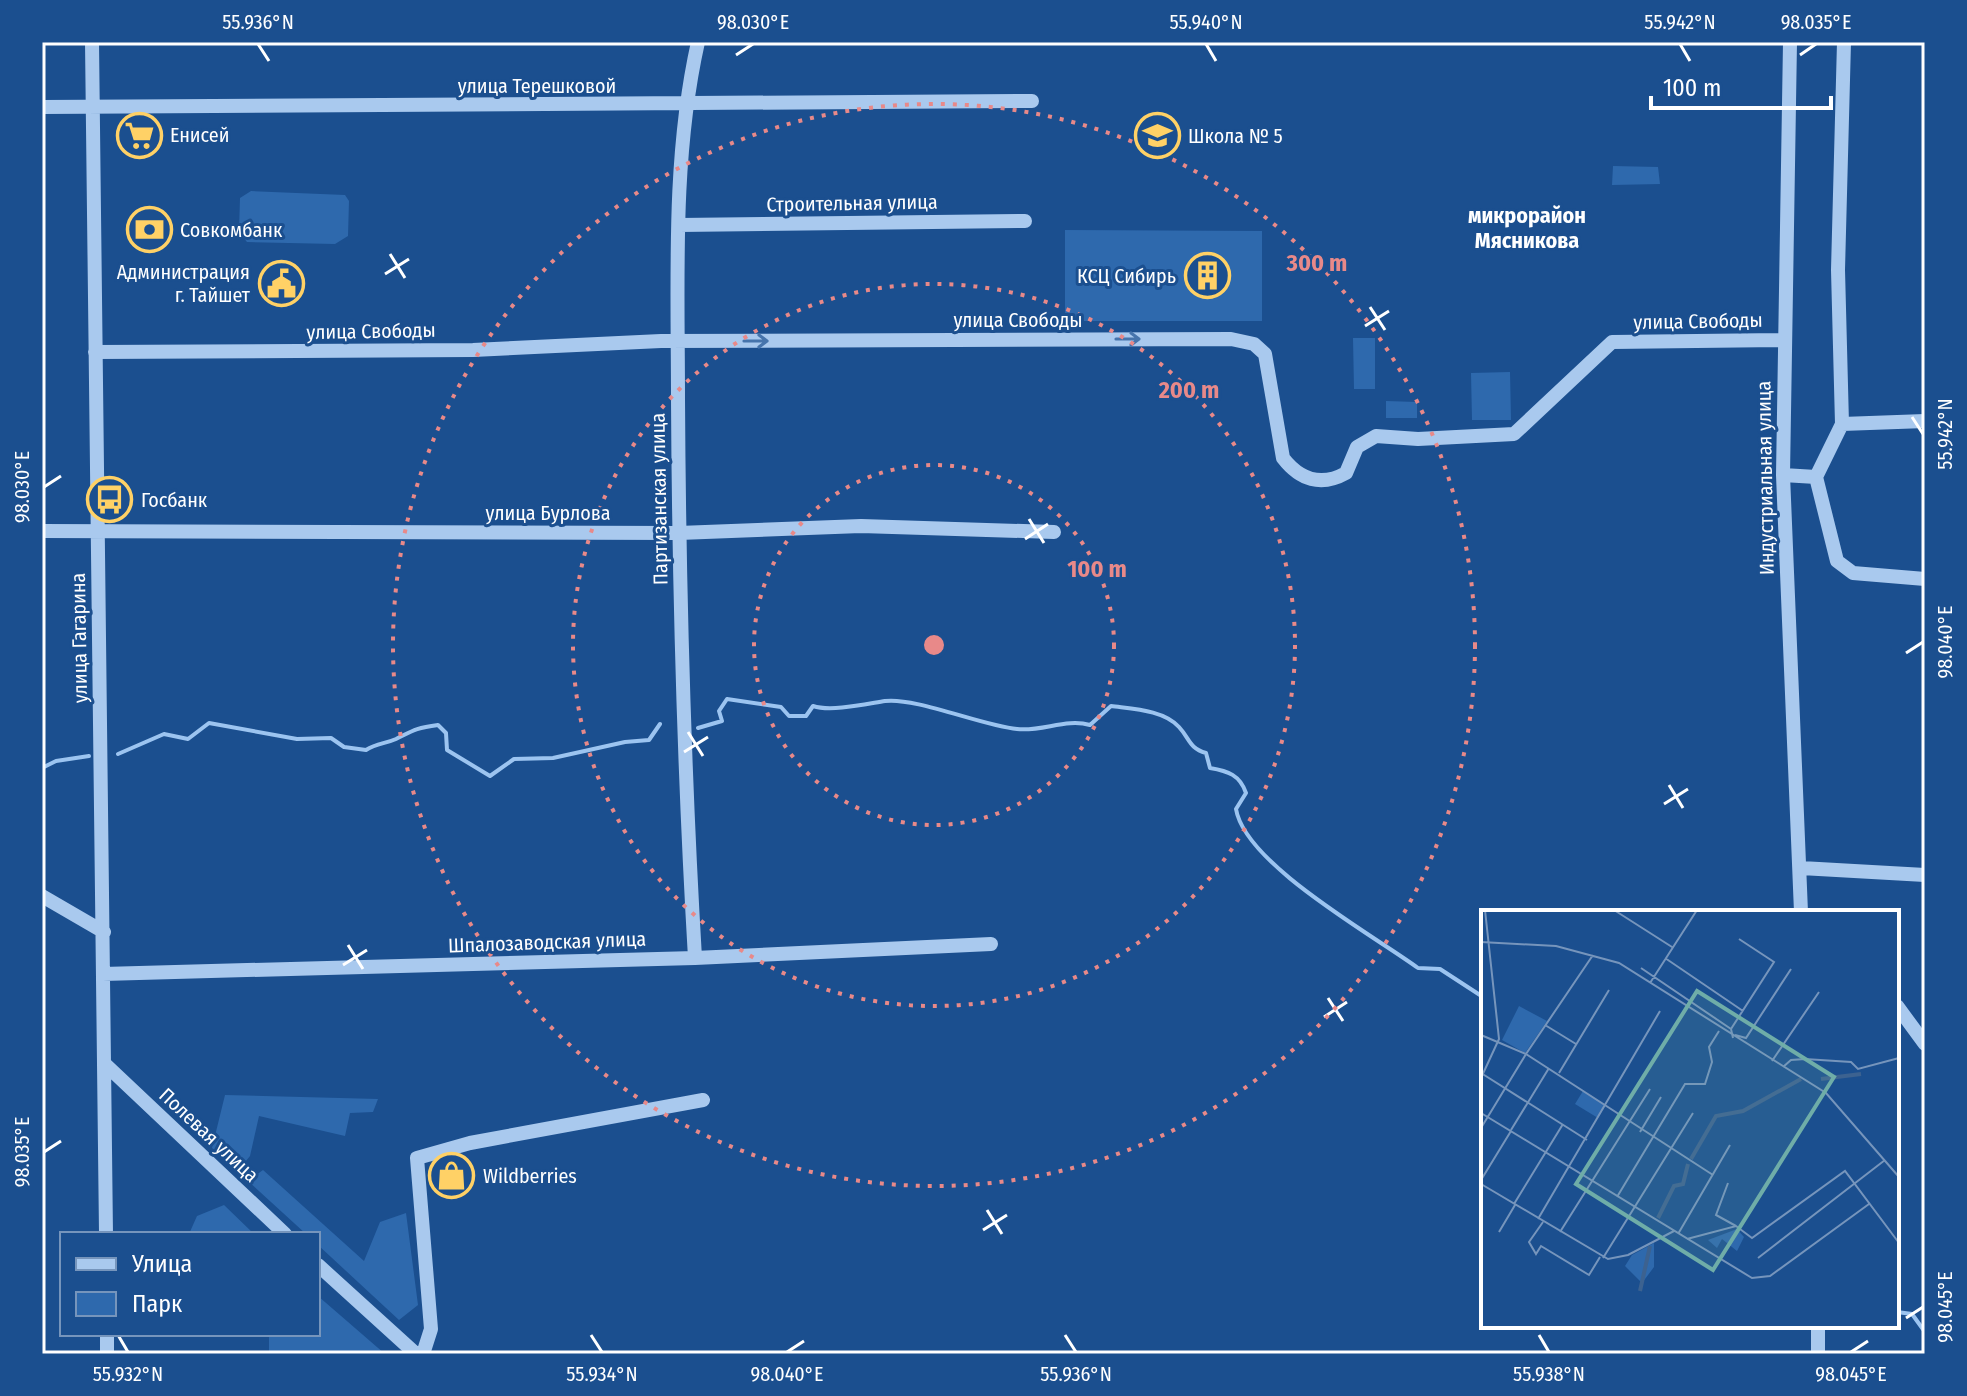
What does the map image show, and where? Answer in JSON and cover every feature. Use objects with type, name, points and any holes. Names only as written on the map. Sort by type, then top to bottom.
[{"type":"street","name":"улица Гагарина","points":[[92,42],[106,1232]]},
{"type":"street","name":"Партизанская улица","points":[[695,958],[683,752],[678,341],[684,105],[698,42]]},
{"type":"street","name":"Индустриальная улица","points":[[1790,42],[1783,475],[1801,910]]},
{"type":"street","points":[[1844,42],[1838,270],[1842,424],[1816,477],[1837,561],[1853,573],[1925,579]]},
{"type":"street","name":"улица Терешковой","points":[[42,107],[1032,101]]},
{"type":"street","name":"Строительная улица","points":[[679,225],[1025,221]]},
{"type":"street","name":"улица Свободы","points":[[95,352],[473,350],[678,341],[1231,339],[1254,344],[1265,354],[1283,458],[1291,469],[1310,481],[1328,481],[1346,473],[1357,447],[1376,436],[1418,439],[1514,434],[1612,342],[1783,340]]},
{"type":"street","points":[[1842,424],[1925,421]]},
{"type":"street","points":[[1783,475],[1816,477]]},
{"type":"street","name":"улица Бурлова","points":[[42,531],[679,533],[861,526],[1054,532]]},
{"type":"street","points":[[1801,868],[1925,875]]},
{"type":"street","points":[[42,896],[104,932]]},
{"type":"street","name":"Шпалозаводская улица","points":[[103,974],[695,958],[991,944]]},
{"type":"street","points":[[1899,1009],[1925,1044]]},
{"type":"street","name":"Полевая улица","points":[[106,1065],[283,1232]]},
{"type":"street","points":[[423,1354],[431,1329],[417,1158],[470,1143],[703,1100]]},
{"type":"street","points":[[320,1267],[416,1354]]},
{"type":"street","points":[[1818,1328],[1818,1350]]},
{"type":"green space","points":[[1613,166],[1658,167],[1660,184],[1612,185]]},
{"type":"green space","points":[[251,191],[345,195],[349,201],[348,236],[335,244],[247,242],[239,232],[240,198]]},
{"type":"green space","points":[[1065,230],[1262,231],[1262,321],[1065,321]]},
{"type":"green space","points":[[1353,338],[1375,338],[1375,389],[1354,389]]},
{"type":"green space","points":[[1510,372],[1511,420],[1472,420],[1471,373]]},
{"type":"green space","points":[[1386,401],[1417,402],[1417,418],[1386,418]]},
{"type":"green space","points":[[225,1095],[378,1099],[373,1112],[350,1113],[345,1136],[259,1116],[250,1156],[237,1172],[212,1148]]},
{"type":"green space","points":[[263,1170],[364,1261],[380,1222],[406,1213],[418,1305],[399,1320],[320,1247],[320,1232],[304,1232],[248,1181]]},
{"type":"green space","points":[[224,1205],[252,1232],[190,1232],[197,1216]]},
{"type":"green space","points":[[320,1298],[385,1354],[263,1354],[269,1351],[269,1336],[320,1336]]},
{"type":"waterway","points":[[698,728],[722,721],[719,711],[727,699],[781,707],[789,716],[806,716],[813,706],[839,708],[898,701],[1017,729],[1072,723],[1090,725],[1111,706],[1157,714],[1173,721],[1193,746],[1206,753],[1210,768],[1228,772],[1237,778],[1246,793],[1236,809],[1245,830],[1286,875],[1418,968],[1440,969],[1481,996]]},
{"type":"waterway","points":[[118,754],[164,734],[188,739],[209,723],[297,739],[331,738],[344,747],[366,750],[416,730],[438,725],[446,733],[447,750],[490,776],[514,759],[553,758],[625,742],[649,740],[660,724]]},
{"type":"waterway","points":[[42,768],[56,761],[89,756]]},
{"type":"waterway","points":[[1899,1312],[1912,1314],[1925,1332]]},
{"type":"place","name":"Енисей","points":[[139,135]]},
{"type":"place","name":"Школа № 5","points":[[1157,136]]},
{"type":"place","name":"Совкомбанк","points":[[149,230]]},
{"type":"place","name":"КСЦ Сибирь","points":[[1207,276]]},
{"type":"place","name":"Администрация г. Тайшет","points":[[281,284]]},
{"type":"place","name":"Госбанк","points":[[110,500]]},
{"type":"place","name":"Wildberries","points":[[452,1176]]},
{"type":"district","name":"микрорайон Мясникова","points":[[1527,228]]}]
